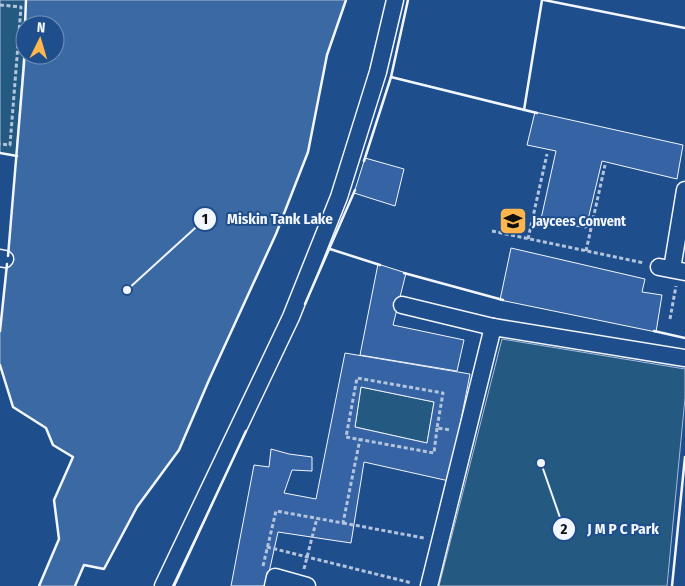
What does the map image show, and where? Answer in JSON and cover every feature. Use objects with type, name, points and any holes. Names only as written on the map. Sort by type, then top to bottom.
[{"type":"street","points":[[164,586],[291,317],[339,197],[378,72],[395,0]]},
{"type":"street","points":[[674,270],[685,190]]},
{"type":"street","points":[[402,305],[493,327],[685,358]]},
{"type":"street","points":[[422,585],[440,541],[493,327]]},
{"type":"street","points":[[274,582],[304,585]]},
{"type":"path","points":[[0,5],[20,8],[10,145],[0,144]]},
{"type":"path","points":[[528,239],[547,154]]},
{"type":"path","points":[[586,251],[605,165]]},
{"type":"path","points":[[492,231],[631,260]]},
{"type":"path","points":[[670,319],[674,270]]},
{"type":"path","points":[[357,378],[443,393],[437,428],[434,453],[346,437],[357,378]]},
{"type":"path","points":[[437,428],[467,433]]},
{"type":"path","points":[[343,523],[360,440]]},
{"type":"path","points":[[274,582],[261,574],[276,511],[440,541]]},
{"type":"path","points":[[304,585],[317,518]]},
{"type":"path","points":[[267,547],[422,585]]},
{"type":"shaded area","points":[[0,0],[26,0],[26,15],[15,15],[15,65],[24,65],[17,156],[0,153]]},
{"type":"shaded area","points":[[26,0],[346,0],[327,55],[308,152],[276,234],[179,450],[137,507],[104,569],[84,565],[75,586],[39,586],[59,539],[54,500],[73,457],[53,445],[46,428],[13,407],[0,365],[0,331],[9,249],[23,65],[65,65],[65,15],[25,15]]},
{"type":"shaded area","points":[[502,339],[685,369],[685,398],[667,586],[439,586]]},
{"type":"shaded area","points":[[361,387],[434,402],[427,443],[355,427]]},
{"type":"building","points":[[535,112],[683,145],[677,179],[602,161],[586,228],[541,219],[556,151],[527,145]]},
{"type":"building","points":[[365,158],[404,169],[395,206],[354,193]]},
{"type":"building","points":[[511,248],[645,279],[642,292],[662,295],[656,332],[500,300]]},
{"type":"building","points":[[378,264],[406,273],[393,325],[464,340],[457,371],[360,355]]},
{"type":"building","points":[[345,353],[470,374],[449,481],[364,462],[351,543],[278,532],[266,586],[231,586],[254,465],[269,467],[271,449],[312,457],[312,471],[292,470],[284,493],[316,499]],"holes":[[[361,387],[434,402],[427,443],[355,427]]]},
{"type":"wall","points":[[25,15],[26,0]]},
{"type":"wall","points":[[75,586],[84,565],[104,569],[137,507],[179,450],[276,234],[308,152],[327,55],[346,0]]},
{"type":"wall","points":[[364,161],[391,77],[408,0]]},
{"type":"wall","points":[[524,110],[542,0]]},
{"type":"wall","points":[[544,0],[685,28]]},
{"type":"wall","points":[[8,256],[24,65]]},
{"type":"wall","points":[[391,77],[537,113]]},
{"type":"wall","points":[[0,153],[17,156]]},
{"type":"wall","points":[[305,304],[355,190]]},
{"type":"wall","points":[[330,249],[380,265]]},
{"type":"wall","points":[[0,331],[7,264]]},
{"type":"wall","points":[[404,273],[503,300]]},
{"type":"wall","points":[[654,331],[685,338]]},
{"type":"wall","points":[[0,365],[13,407],[46,428],[53,445],[73,457],[54,500],[59,539],[39,586]]},
{"type":"wall","points":[[174,586],[246,431]]},
{"type":"wall","points":[[672,586],[685,457]]},
{"type":"place","name":"Jaycees Convent","points":[[513,221]]},
{"type":"place","name":"Miskin Tank Lake","points":[[127,290]]},
{"type":"place","name":"J M P C Park","points":[[541,463]]}]
